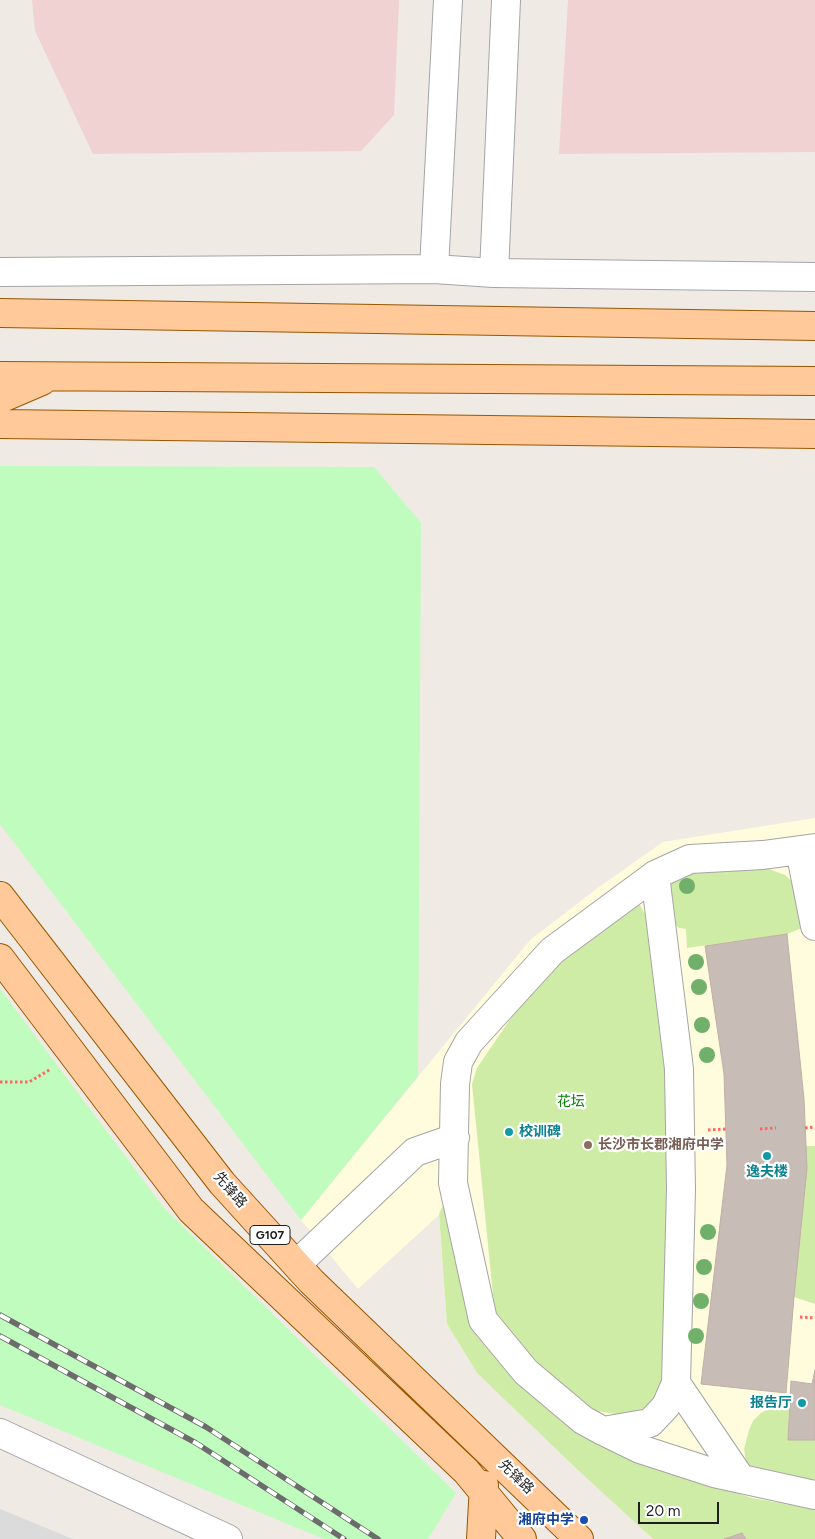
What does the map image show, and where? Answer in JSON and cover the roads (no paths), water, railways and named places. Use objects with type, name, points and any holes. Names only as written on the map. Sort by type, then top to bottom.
[{"type":"main road","points":[[0,313],[815,326]]},
{"type":"main road","points":[[0,398],[56,375]]},
{"type":"main road","points":[[0,376],[815,380]]},
{"type":"main road","points":[[0,424],[815,434]]},
{"type":"main road","name":"先锋路","points":[[0,896],[222,1183],[311,1281],[579,1539]]},
{"type":"main road","name":"G107","points":[[0,958],[190,1210],[466,1472],[522,1539]]},
{"type":"main road","points":[[481,1539],[486,1448]]},
{"type":"main road","points":[[522,1539],[526,1487]]},
{"type":"street","points":[[434,269],[448,0]]},
{"type":"street","points":[[494,273],[506,0]]},
{"type":"street","points":[[0,272],[434,269],[494,273],[815,278]]},
{"type":"street","points":[[815,926],[808,849],[764,855],[690,859],[655,875],[552,951],[469,1042],[458,1062],[455,1084],[453,1183],[483,1320],[526,1372],[583,1420],[603,1432],[640,1449],[714,1473],[815,1495]]},
{"type":"street","points":[[603,1432],[650,1424],[666,1406],[676,1383],[681,1189],[679,1069],[655,875]]},
{"type":"street","points":[[297,1264],[415,1152],[455,1138]]},
{"type":"street","points":[[676,1383],[741,1480]]},
{"type":"street","points":[[0,1433],[228,1539]]},
{"type":"railway","points":[[0,1315],[206,1427],[378,1539]]},
{"type":"railway","points":[[0,1336],[196,1443],[344,1539]]},
{"type":"place","name":"校训碑","points":[[509,1132]]},
{"type":"place","name":"长沙市长郡湘府中学","points":[[588,1145]]},
{"type":"place","name":"逸夫楼","points":[[767,1156]]},
{"type":"place","name":"报告厅","points":[[802,1403]]},
{"type":"place","name":"湘府中学","points":[[584,1520]]},
{"type":"park label","name":"花坛","points":[[571,1102]]}]
